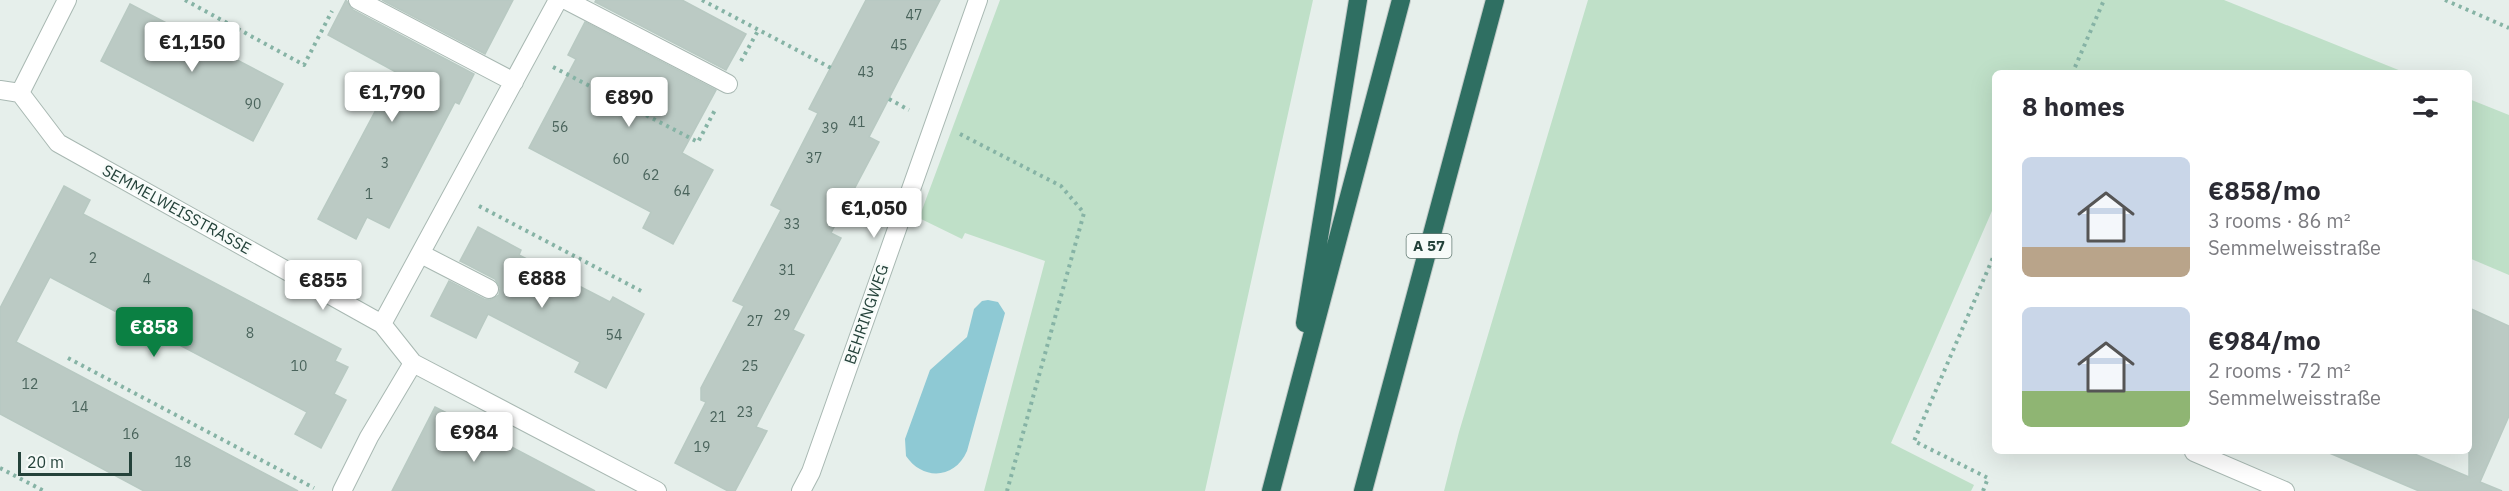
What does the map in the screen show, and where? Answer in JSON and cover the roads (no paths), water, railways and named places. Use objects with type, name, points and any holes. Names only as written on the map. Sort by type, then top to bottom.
[{"type":"highway","points":[[1288,428],[1358,0]]},
{"type":"highway","points":[[1271,491],[1401,0]]},
{"type":"highway","name":"A 57","points":[[1363,491],[1495,0]]},
{"type":"street","points":[[0,90],[20,93],[67,0]]},
{"type":"street","points":[[358,0],[514,81]]},
{"type":"street","points":[[382,324],[558,0]]},
{"type":"street","points":[[566,0],[728,84]]},
{"type":"street","name":"BEHRINGWEG","points":[[801,491],[811,472],[978,0]]},
{"type":"street","name":"SEMMELWEISSTRASSE","points":[[20,93],[58,143],[382,324],[412,363],[657,491]]},
{"type":"street","points":[[421,254],[489,289]]},
{"type":"street","points":[[342,491],[369,437],[412,363]]},
{"type":"street","points":[[2199,454],[2285,491]]},
{"type":"water","points":[[982,301],[998,302],[1005,313],[967,451],[955,467],[947,471],[930,473],[921,470],[906,456],[905,439],[930,370],[967,337],[974,309]]}]
